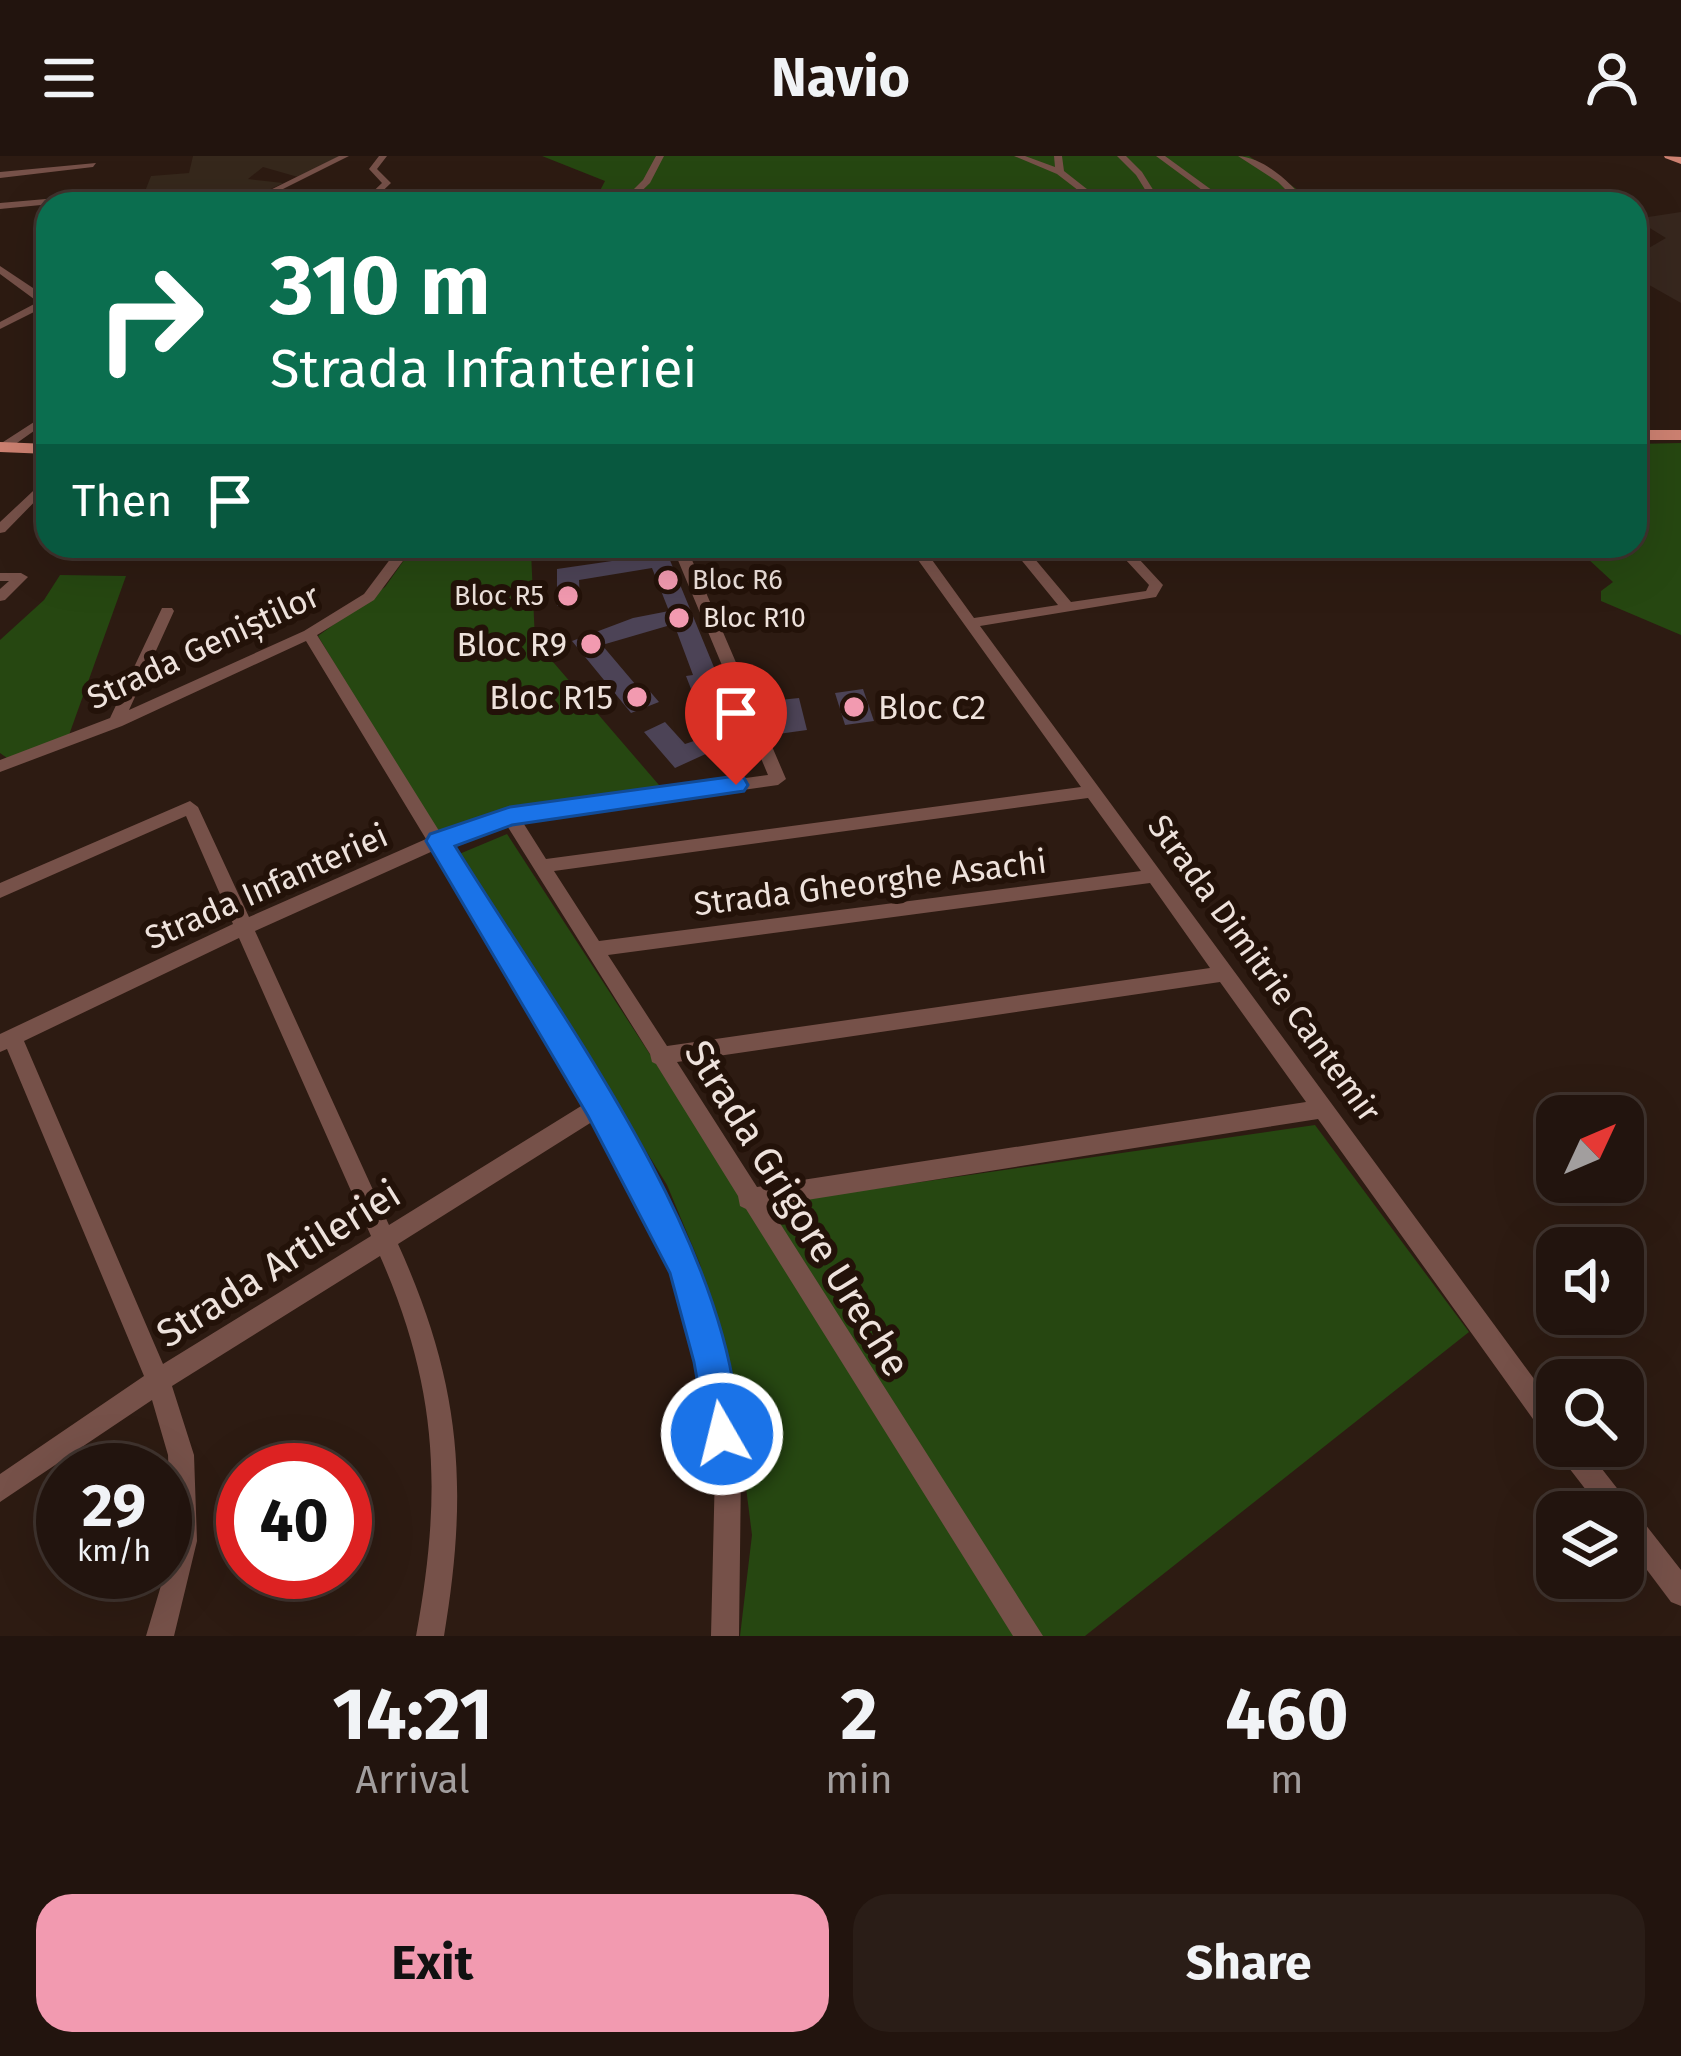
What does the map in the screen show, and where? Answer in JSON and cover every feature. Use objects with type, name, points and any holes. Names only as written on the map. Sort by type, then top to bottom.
[{"type":"main road","points":[[1669,156],[1681,158]]},
{"type":"main road","points":[[1647,435],[1681,435]]},
{"type":"main road","points":[[2,447],[36,448]]},
{"type":"street","points":[[11,156],[16,172]]},
{"type":"street","points":[[74,192],[100,156]]},
{"type":"street","points":[[270,192],[344,156]]},
{"type":"street","points":[[377,192],[386,183],[373,169],[383,156]]},
{"type":"street","points":[[636,192],[660,156]]},
{"type":"street","points":[[1018,156],[1060,172],[1086,192]]},
{"type":"street","points":[[1058,156],[1060,172]]},
{"type":"street","points":[[1121,156],[1149,192]]},
{"type":"street","points":[[1160,156],[1210,192]]},
{"type":"street","points":[[1242,156],[1293,192]]},
{"type":"street","points":[[0,175],[92,165]]},
{"type":"street","points":[[0,206],[36,204]]},
{"type":"street","points":[[0,269],[36,295]]},
{"type":"street","points":[[0,284],[13,279]]},
{"type":"street","points":[[0,326],[36,308]]},
{"type":"street","points":[[2,447],[36,424]]},
{"type":"street","points":[[0,529],[36,493]]},
{"type":"street","name":"Strada Geniștilor","points":[[1,765],[116,722],[309,634],[369,596],[398,558]]},
{"type":"street","name":"Strada Infanteriei","points":[[6,1040],[243,928],[439,841],[510,816],[778,779],[684,558]]},
{"type":"street","name":"Strada Dimitrie Cantemir","points":[[923,558],[1536,1402]]},
{"type":"street","points":[[1027,558],[1068,608]]},
{"type":"street","points":[[969,623],[1156,590],[1153,580],[1132,558]]},
{"type":"street","points":[[0,577],[22,577],[0,597]]},
{"type":"street","points":[[116,722],[166,611]]},
{"type":"street","points":[[309,634],[599,1106],[686,1268],[712,1362],[728,1470],[730,1595],[725,1636]]},
{"type":"street","points":[[541,866],[1093,791]]},
{"type":"street","points":[[0,891],[190,807],[412,1302],[436,1370],[446,1449],[447,1516],[430,1636]]},
{"type":"street","name":"Strada Grigore Ureche","points":[[510,816],[748,1199],[1029,1636]]},
{"type":"street","name":"Strada Gheorghe Asachi","points":[[592,949],[1154,875]]},
{"type":"street","points":[[659,1056],[1222,974]]},
{"type":"street","points":[[6,1040],[158,1381],[181,1455],[184,1541],[160,1636]]},
{"type":"street","name":"Strada Artileriei","points":[[0,1489],[158,1381],[599,1106]]},
{"type":"street","points":[[748,1199],[1322,1109]]},
{"type":"street","points":[[1584,1467],[1603,1491]]},
{"type":"street","points":[[1644,1544],[1681,1592]]},
{"type":"shaded area","points":[[193,156],[340,156],[298,177],[263,167],[248,179],[283,183],[265,192],[145,192],[151,176],[189,173]]},
{"type":"shaded area","points":[[1681,212],[1681,303],[1647,284],[1647,249],[1666,238],[1647,226],[1647,217]]},
{"type":"green space","points":[[542,156],[1249,156],[1301,192],[599,192],[605,181]]},
{"type":"green space","points":[[1681,443],[1681,635],[1601,601],[1601,591],[1613,582],[1587,558],[1647,558],[1647,444]]},
{"type":"green space","points":[[406,558],[531,558],[535,641],[665,792],[438,837],[318,636],[385,587]]},
{"type":"green space","points":[[60,575],[126,576],[69,735],[7,758],[0,753],[0,640],[44,600]]},
{"type":"green space","points":[[507,834],[749,1207],[1315,1125],[1469,1332],[1085,1636],[740,1636],[752,1535],[736,1408],[700,1264],[667,1185],[546,988],[452,857]]},
{"type":"building","points":[[669,558],[718,677],[691,689],[686,676],[693,675],[674,624],[602,645],[641,691],[647,688],[659,702],[631,713],[572,641],[633,618],[669,611],[652,568],[579,580],[580,603],[557,606],[557,569]]},
{"type":"building","name":"Bloc C2","points":[[863,689],[874,721],[845,725],[835,693]]},
{"type":"building","points":[[726,696],[747,744],[710,752],[675,768],[644,732],[665,722],[685,744],[718,733],[707,704]]},
{"type":"building","points":[[799,698],[807,730],[778,734],[770,701]]},
{"type":"place","name":"Bloc R6","points":[[668,580]]},
{"type":"place","name":"Bloc R5","points":[[568,596]]},
{"type":"place","name":"Bloc R10","points":[[679,618]]},
{"type":"place","name":"Bloc R9","points":[[591,644]]},
{"type":"place","name":"Bloc R15","points":[[637,697]]},
{"type":"place","name":"Bloc C2","points":[[854,707]]},
{"type":"route","points":[[722,1434],[712,1362],[686,1268],[599,1106],[439,841],[510,816],[736,785]]}]
